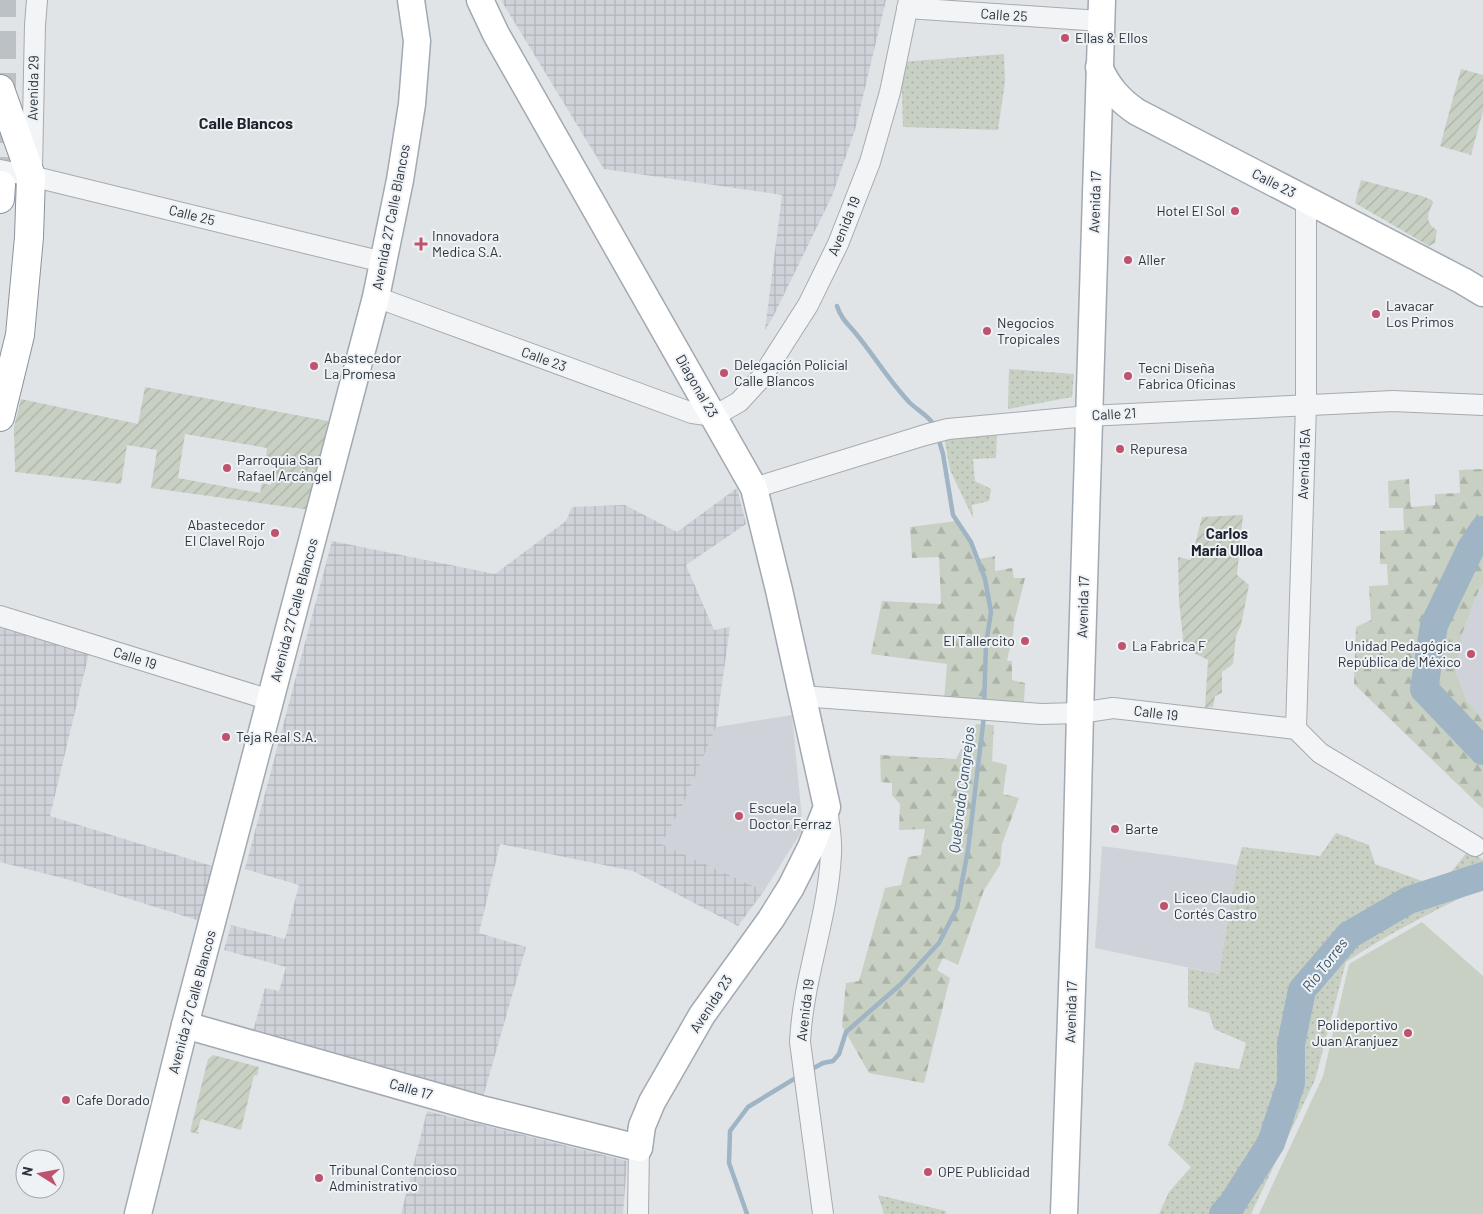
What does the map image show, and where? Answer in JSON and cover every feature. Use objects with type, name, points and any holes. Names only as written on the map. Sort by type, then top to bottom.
[{"type":"highway","points":[[0,90],[32,176],[29,237],[20,335],[0,417]]},
{"type":"highway","points":[[0,185],[0,198]]},
{"type":"main road","name":"Avenida 27 Calle Blancos","points":[[138,1214],[376,296],[400,180],[412,104],[417,41],[411,0]]},
{"type":"main road","name":"Diagonal 23","points":[[480,0],[496,34],[754,488],[780,590],[827,807]]},
{"type":"main road","name":"Avenida 17","points":[[1064,1214],[1076,876],[1101,11]]},
{"type":"main road","name":"Calle 23","points":[[1099,67],[1104,78],[1117,96],[1137,112],[1329,213],[1476,287]]},
{"type":"main road","points":[[1097,144],[1116,126],[1132,120],[1149,119]]},
{"type":"main road","name":"Avenida 23","points":[[639,1148],[642,1126],[652,1102],[702,1015],[771,919],[791,887],[811,847],[827,807]]},
{"type":"main road","name":"Calle 17","points":[[186,1025],[481,1108],[639,1148]]},
{"type":"street","name":"Avenida 29","points":[[32,176],[37,0]]},
{"type":"street","name":"Calle 25","points":[[908,4],[1101,11]]},
{"type":"street","name":"Avenida 19","points":[[714,416],[739,402],[762,377],[808,305],[838,244],[870,162],[890,92],[908,4]]},
{"type":"street","name":"Calle 25","points":[[0,170],[32,176],[383,262]]},
{"type":"street","name":"Avenida 15A","points":[[1296,730],[1306,405],[1306,200]]},
{"type":"street","name":"Calle 23","points":[[376,296],[668,405],[692,413],[714,416]]},
{"type":"street","name":"Calle 21","points":[[754,488],[948,429],[1088,416],[1393,401],[1483,405]]},
{"type":"street","name":"Calle 19","points":[[0,616],[270,700]]},
{"type":"street","name":"Calle 19","points":[[802,696],[1041,714],[1080,713],[1113,708],[1296,730]]},
{"type":"street","points":[[1296,730],[1320,753],[1475,846]]},
{"type":"street","name":"Avenida 19","points":[[824,1214],[804,1084],[801,1058],[801,1016],[829,874],[831,852],[827,807]]},
{"type":"street","name":"Avenida 23","points":[[638,1214],[639,1148]]},
{"type":"shaded area","points":[[501,0],[886,0],[855,130],[832,196],[765,330],[782,195],[604,169]]},
{"type":"shaded area","points":[[737,488],[746,524],[686,565],[714,630],[730,627],[716,727],[684,802],[661,844],[764,891],[738,926],[633,871],[500,844],[479,933],[526,947],[483,1097],[252,1035],[265,988],[279,991],[286,967],[224,950],[231,925],[285,939],[299,885],[245,869],[332,541],[495,574],[566,521],[572,507],[625,505],[677,532]]},
{"type":"shaded area","name":"Unidad Pedagógica República de México","points":[[1483,585],[1483,719],[1467,701],[1456,673],[1462,634],[1478,592]]},
{"type":"shaded area","points":[[0,621],[90,649],[50,816],[212,866],[200,921],[66,879],[0,862]]},
{"type":"shaded area","name":"Escuela Doctor Ferraz","points":[[792,715],[803,829],[764,891],[660,844],[684,802],[716,727]]},
{"type":"shaded area","name":"Liceo Claudio Cortés Castro","points":[[1102,846],[1237,865],[1219,974],[1095,948]]},
{"type":"shaded area","points":[[427,1111],[627,1161],[623,1214],[401,1214]]},
{"type":"green space","points":[[1004,54],[1005,82],[998,130],[903,127],[901,62]]},
{"type":"green space","points":[[1461,69],[1483,75],[1483,111],[1471,155],[1440,146]]},
{"type":"green space","points":[[1361,180],[1432,200],[1433,203],[1428,218],[1430,224],[1437,230],[1435,243],[1429,246],[1355,203]]},
{"type":"green space","points":[[1009,369],[1074,374],[1072,397],[1008,409]]},
{"type":"green space","points":[[145,387],[328,421],[310,510],[151,488],[157,450],[127,445],[121,484],[15,472],[14,427],[21,399],[138,424]],"holes":[[[185,434],[267,448],[266,457],[275,459],[271,485],[262,483],[260,493],[178,478]]]},
{"type":"green space","points":[[997,430],[996,458],[973,459],[975,481],[991,489],[989,501],[972,505],[973,518],[950,470],[944,437]]},
{"type":"green space","points":[[1483,469],[1483,585],[1478,592],[1462,634],[1456,673],[1467,701],[1483,719],[1483,809],[1354,684],[1356,627],[1371,620],[1369,586],[1388,585],[1387,564],[1380,564],[1380,531],[1404,530],[1403,508],[1389,508],[1388,481],[1409,479],[1411,507],[1435,505],[1435,494],[1460,493],[1459,470]]},
{"type":"green space","points":[[1243,515],[1237,575],[1249,585],[1241,625],[1236,636],[1233,664],[1222,672],[1222,693],[1215,696],[1213,707],[1205,708],[1208,660],[1184,648],[1179,601],[1178,557],[1191,560],[1202,517]]},
{"type":"green space","points":[[957,521],[971,542],[979,559],[995,556],[995,571],[1012,568],[1014,578],[1025,578],[1007,661],[1012,661],[1012,680],[1025,683],[1024,702],[944,700],[947,664],[871,654],[882,601],[941,604],[939,557],[912,558],[910,527]]},
{"type":"green space","points":[[976,724],[994,725],[992,761],[1007,765],[1003,794],[1019,798],[1002,844],[1000,865],[984,890],[958,965],[943,958],[937,970],[950,978],[924,1083],[869,1073],[842,1026],[846,983],[859,981],[885,888],[901,885],[908,857],[921,855],[925,829],[899,830],[900,804],[892,795],[892,783],[881,782],[880,755],[956,759],[961,749],[970,748]]},
{"type":"green space","points":[[1336,833],[1369,845],[1375,864],[1439,887],[1468,851],[1483,860],[1483,887],[1430,913],[1346,962],[1315,1080],[1251,1214],[1159,1214],[1169,1192],[1191,1167],[1168,1145],[1182,1109],[1195,1062],[1239,1069],[1246,1043],[1214,1029],[1209,1013],[1188,1007],[1188,968],[1219,974],[1237,865],[1242,847],[1320,856]]},
{"type":"green space","name":"Polideportivo Juan Aranjuez","points":[[1422,922],[1483,976],[1483,1214],[1259,1214],[1323,1076],[1349,964]]},
{"type":"green space","points":[[213,1055],[259,1067],[257,1076],[254,1075],[241,1130],[201,1119],[197,1132],[199,1134],[190,1132],[208,1059]]},
{"type":"green space","points":[[878,1195],[946,1211],[946,1214],[884,1214]]},
{"type":"waterway","name":"Quebrada Cangrejos","points":[[837,306],[843,318],[896,387],[935,427]]},
{"type":"waterway","name":"Quebrada Cangrejos","points":[[938,437],[943,454],[953,515],[971,542],[985,579],[991,612],[986,644],[984,706]]},
{"type":"waterway","name":"Río Torres","points":[[1483,530],[1471,548],[1434,625],[1424,689],[1483,751]]},
{"type":"waterway","name":"Quebrada Cangrejos","points":[[810,1070],[823,1063],[833,1061],[839,1054],[846,1032],[901,984],[939,943],[957,908],[968,850],[984,716]]},
{"type":"waterway","name":"Río Torres","points":[[1223,1214],[1232,1204],[1271,1143],[1291,1083],[1291,1044],[1302,990],[1349,935],[1409,900],[1483,876]]},
{"type":"waterway","name":"Quebrada Cangrejos","points":[[747,1214],[729,1163],[730,1131],[748,1107],[799,1076]]},
{"type":"tunnel","points":[[1,185],[2,0]]},
{"type":"place","name":"Ellas & Ellos","points":[[1065,38]]},
{"type":"place","name":"Hotel El Sol","points":[[1235,211]]},
{"type":"place","name":"Innovadora Medica S.A.","points":[[421,244]]},
{"type":"place","name":"Aller","points":[[1128,260]]},
{"type":"place","name":"Lavacar Los Primos","points":[[1376,314]]},
{"type":"place","name":"Negocios Tropicales","points":[[987,331]]},
{"type":"place","name":"Abastecedor La Promesa","points":[[314,366]]},
{"type":"place","name":"Delegación Policial Calle Blancos","points":[[724,373]]},
{"type":"place","name":"Tecni Diseña Fabrica Oficinas","points":[[1128,376]]},
{"type":"place","name":"Repuresa","points":[[1120,449]]},
{"type":"place","name":"Parroquia San Rafael Arcángel","points":[[227,468]]},
{"type":"place","name":"Abastecedor El Clavel Rojo","points":[[275,533]]},
{"type":"place","name":"El Tallercito","points":[[1025,641]]},
{"type":"place","name":"La Fabrica F","points":[[1122,646]]},
{"type":"place","name":"Unidad Pedagógica República de México","points":[[1471,654]]},
{"type":"place","name":"Teja Real S.A.","points":[[226,737]]},
{"type":"place","name":"Escuela Doctor Ferraz","points":[[739,816]]},
{"type":"place","name":"Barte","points":[[1115,829]]},
{"type":"place","name":"Liceo Claudio Cortés Castro","points":[[1164,906]]},
{"type":"place","name":"Polideportivo Juan Aranjuez","points":[[1408,1033]]},
{"type":"place","name":"Cafe Dorado","points":[[66,1100]]},
{"type":"place","name":"OPE Publicidad","points":[[928,1172]]},
{"type":"place","name":"Tribunal Contencioso Administrativo","points":[[319,1178]]},
{"type":"district","name":"Calle Blancos","points":[[246,123]]},
{"type":"district","name":"Carlos María Ulloa","points":[[1227,542]]}]
